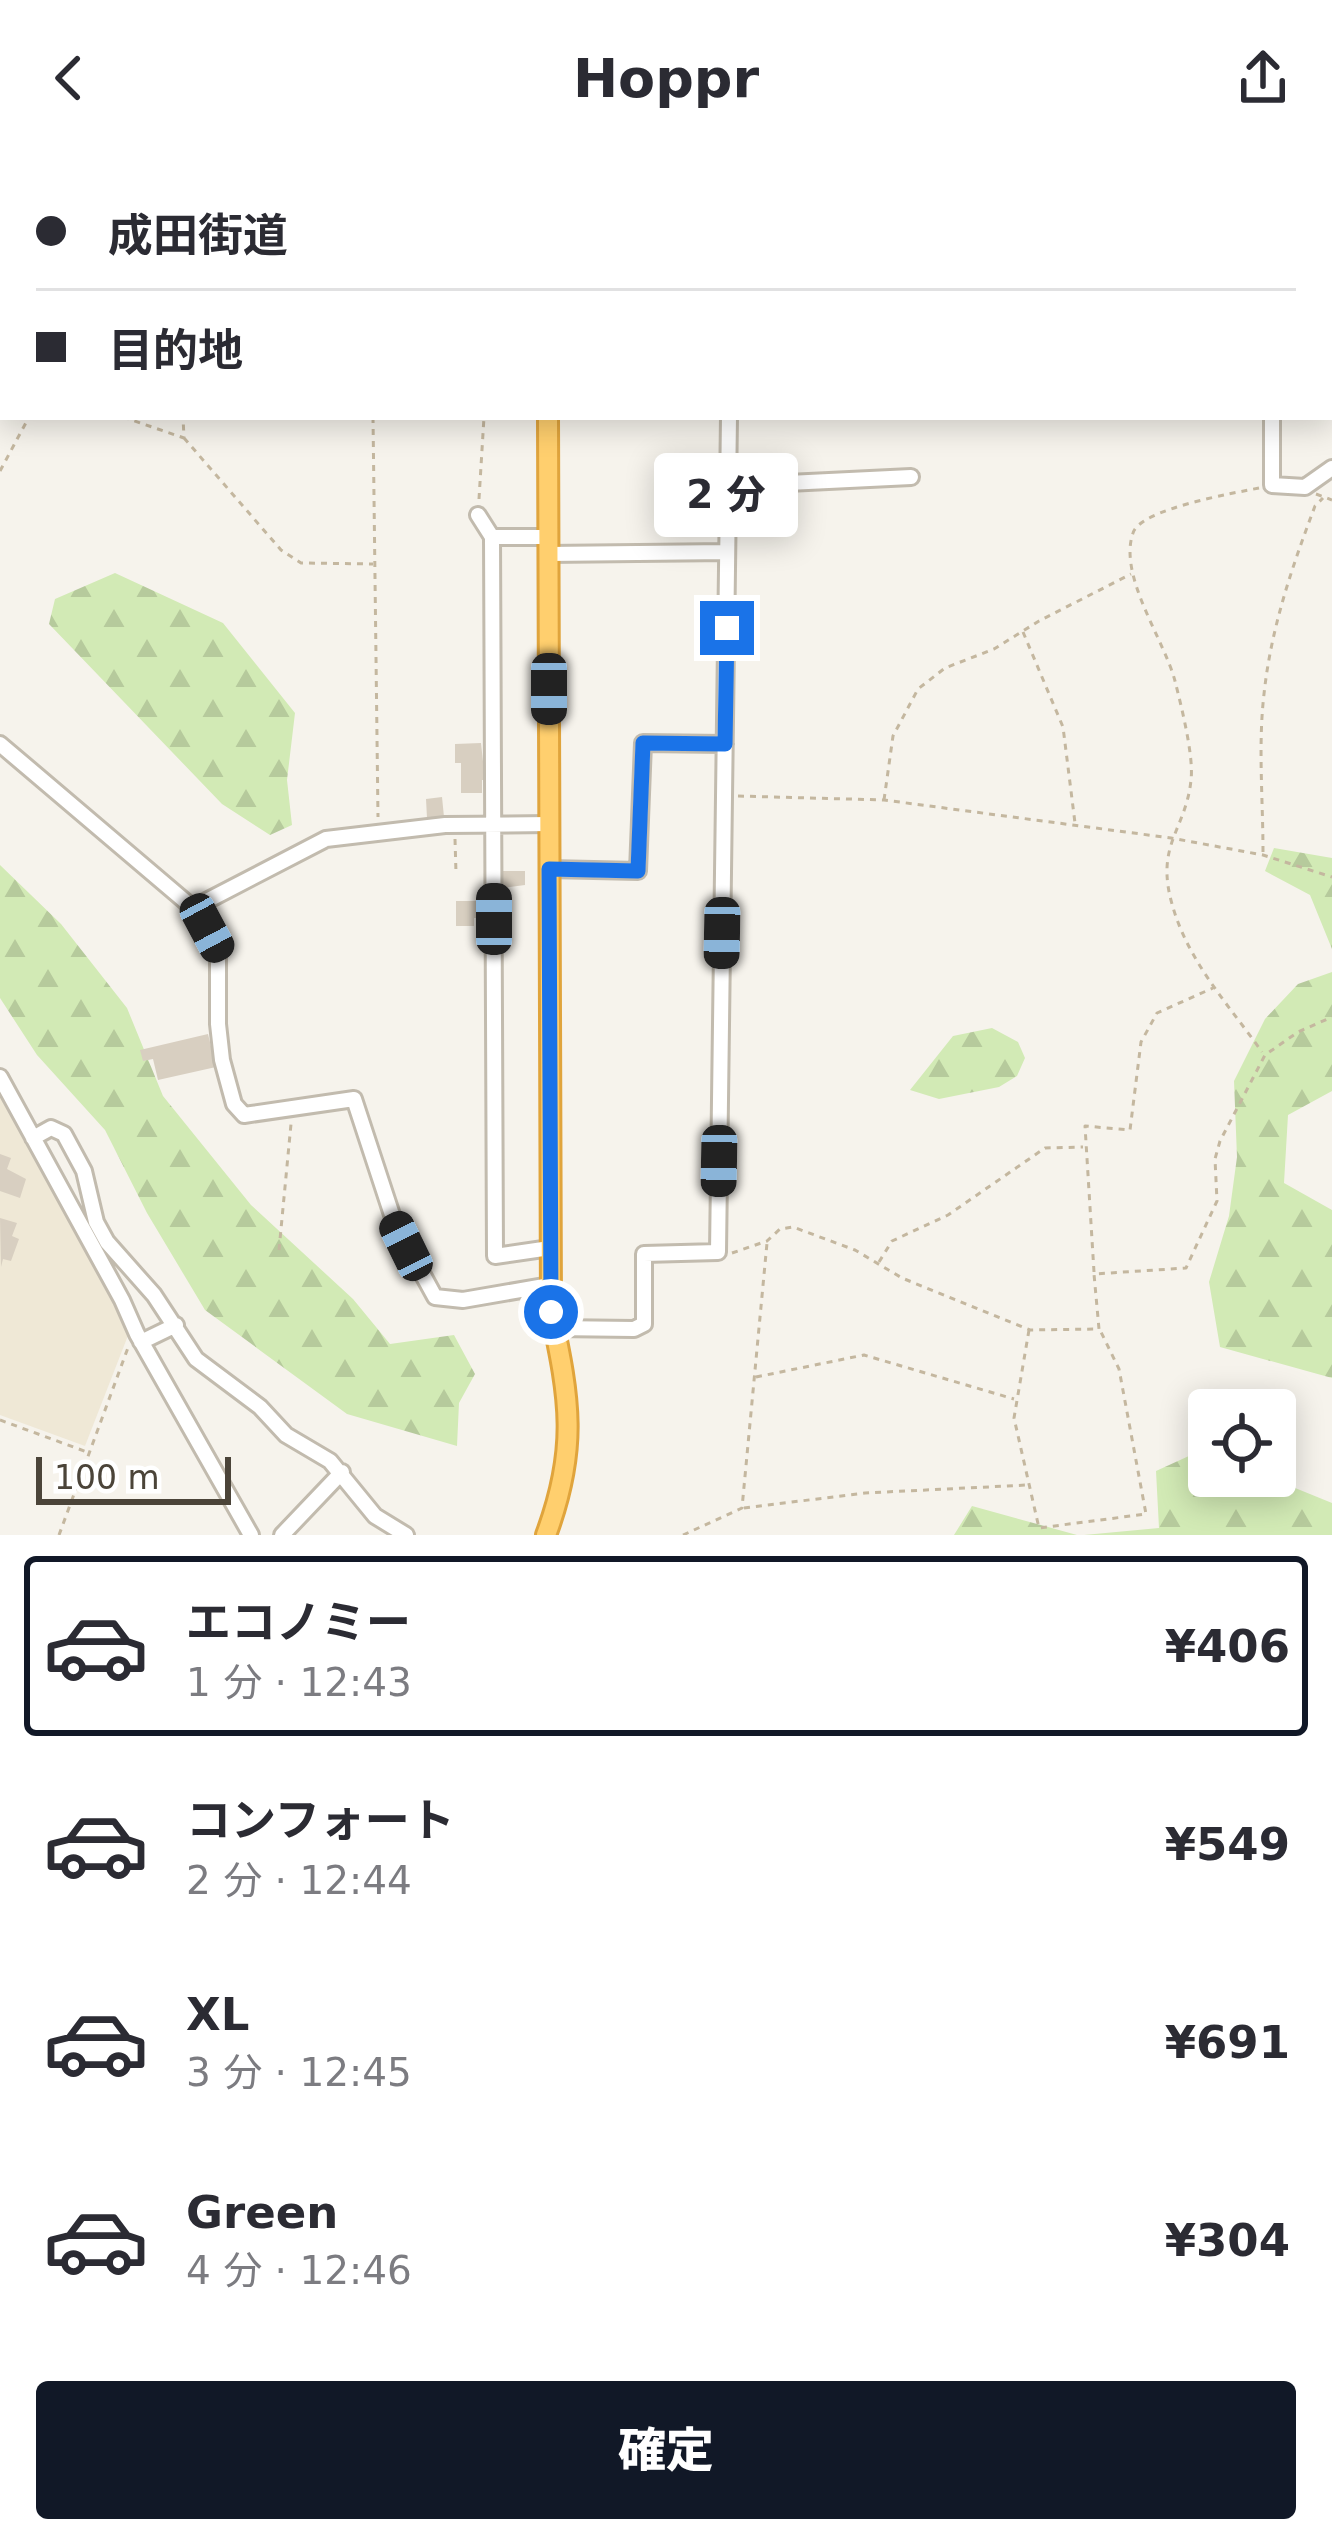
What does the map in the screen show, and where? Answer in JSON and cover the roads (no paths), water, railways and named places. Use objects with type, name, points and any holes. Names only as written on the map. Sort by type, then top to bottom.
[{"type":"highway","points":[[546,1535],[563,1489],[570,1450],[550,1285],[548,420]]},
{"type":"street","points":[[554,1328],[634,1329],[644,1324],[644,1254],[718,1252],[729,420]]},
{"type":"street","points":[[1272,420],[1273,484],[1305,487],[1332,468]]},
{"type":"street","points":[[728,486],[911,477]]},
{"type":"street","points":[[478,515],[491,537],[495,1256],[550,1249]]},
{"type":"street","points":[[491,537],[548,546],[728,552]]},
{"type":"street","points":[[549,869],[638,871],[643,743],[725,744]]},
{"type":"street","points":[[0,744],[193,908],[218,950],[218,1024],[234,1103],[244,1115],[354,1100],[395,1224],[435,1297],[463,1300],[550,1285]]},
{"type":"street","points":[[193,908],[326,839],[378,830],[550,824]]},
{"type":"street","points":[[0,1077],[250,1535]]},
{"type":"street","points":[[33,1138],[51,1128],[64,1134],[84,1171],[96,1222],[107,1242],[176,1325],[196,1359],[260,1407],[286,1435],[342,1472],[375,1516],[406,1535]]},
{"type":"street","points":[[139,1338],[176,1325]]},
{"type":"street","points":[[282,1535],[342,1472]]}]
